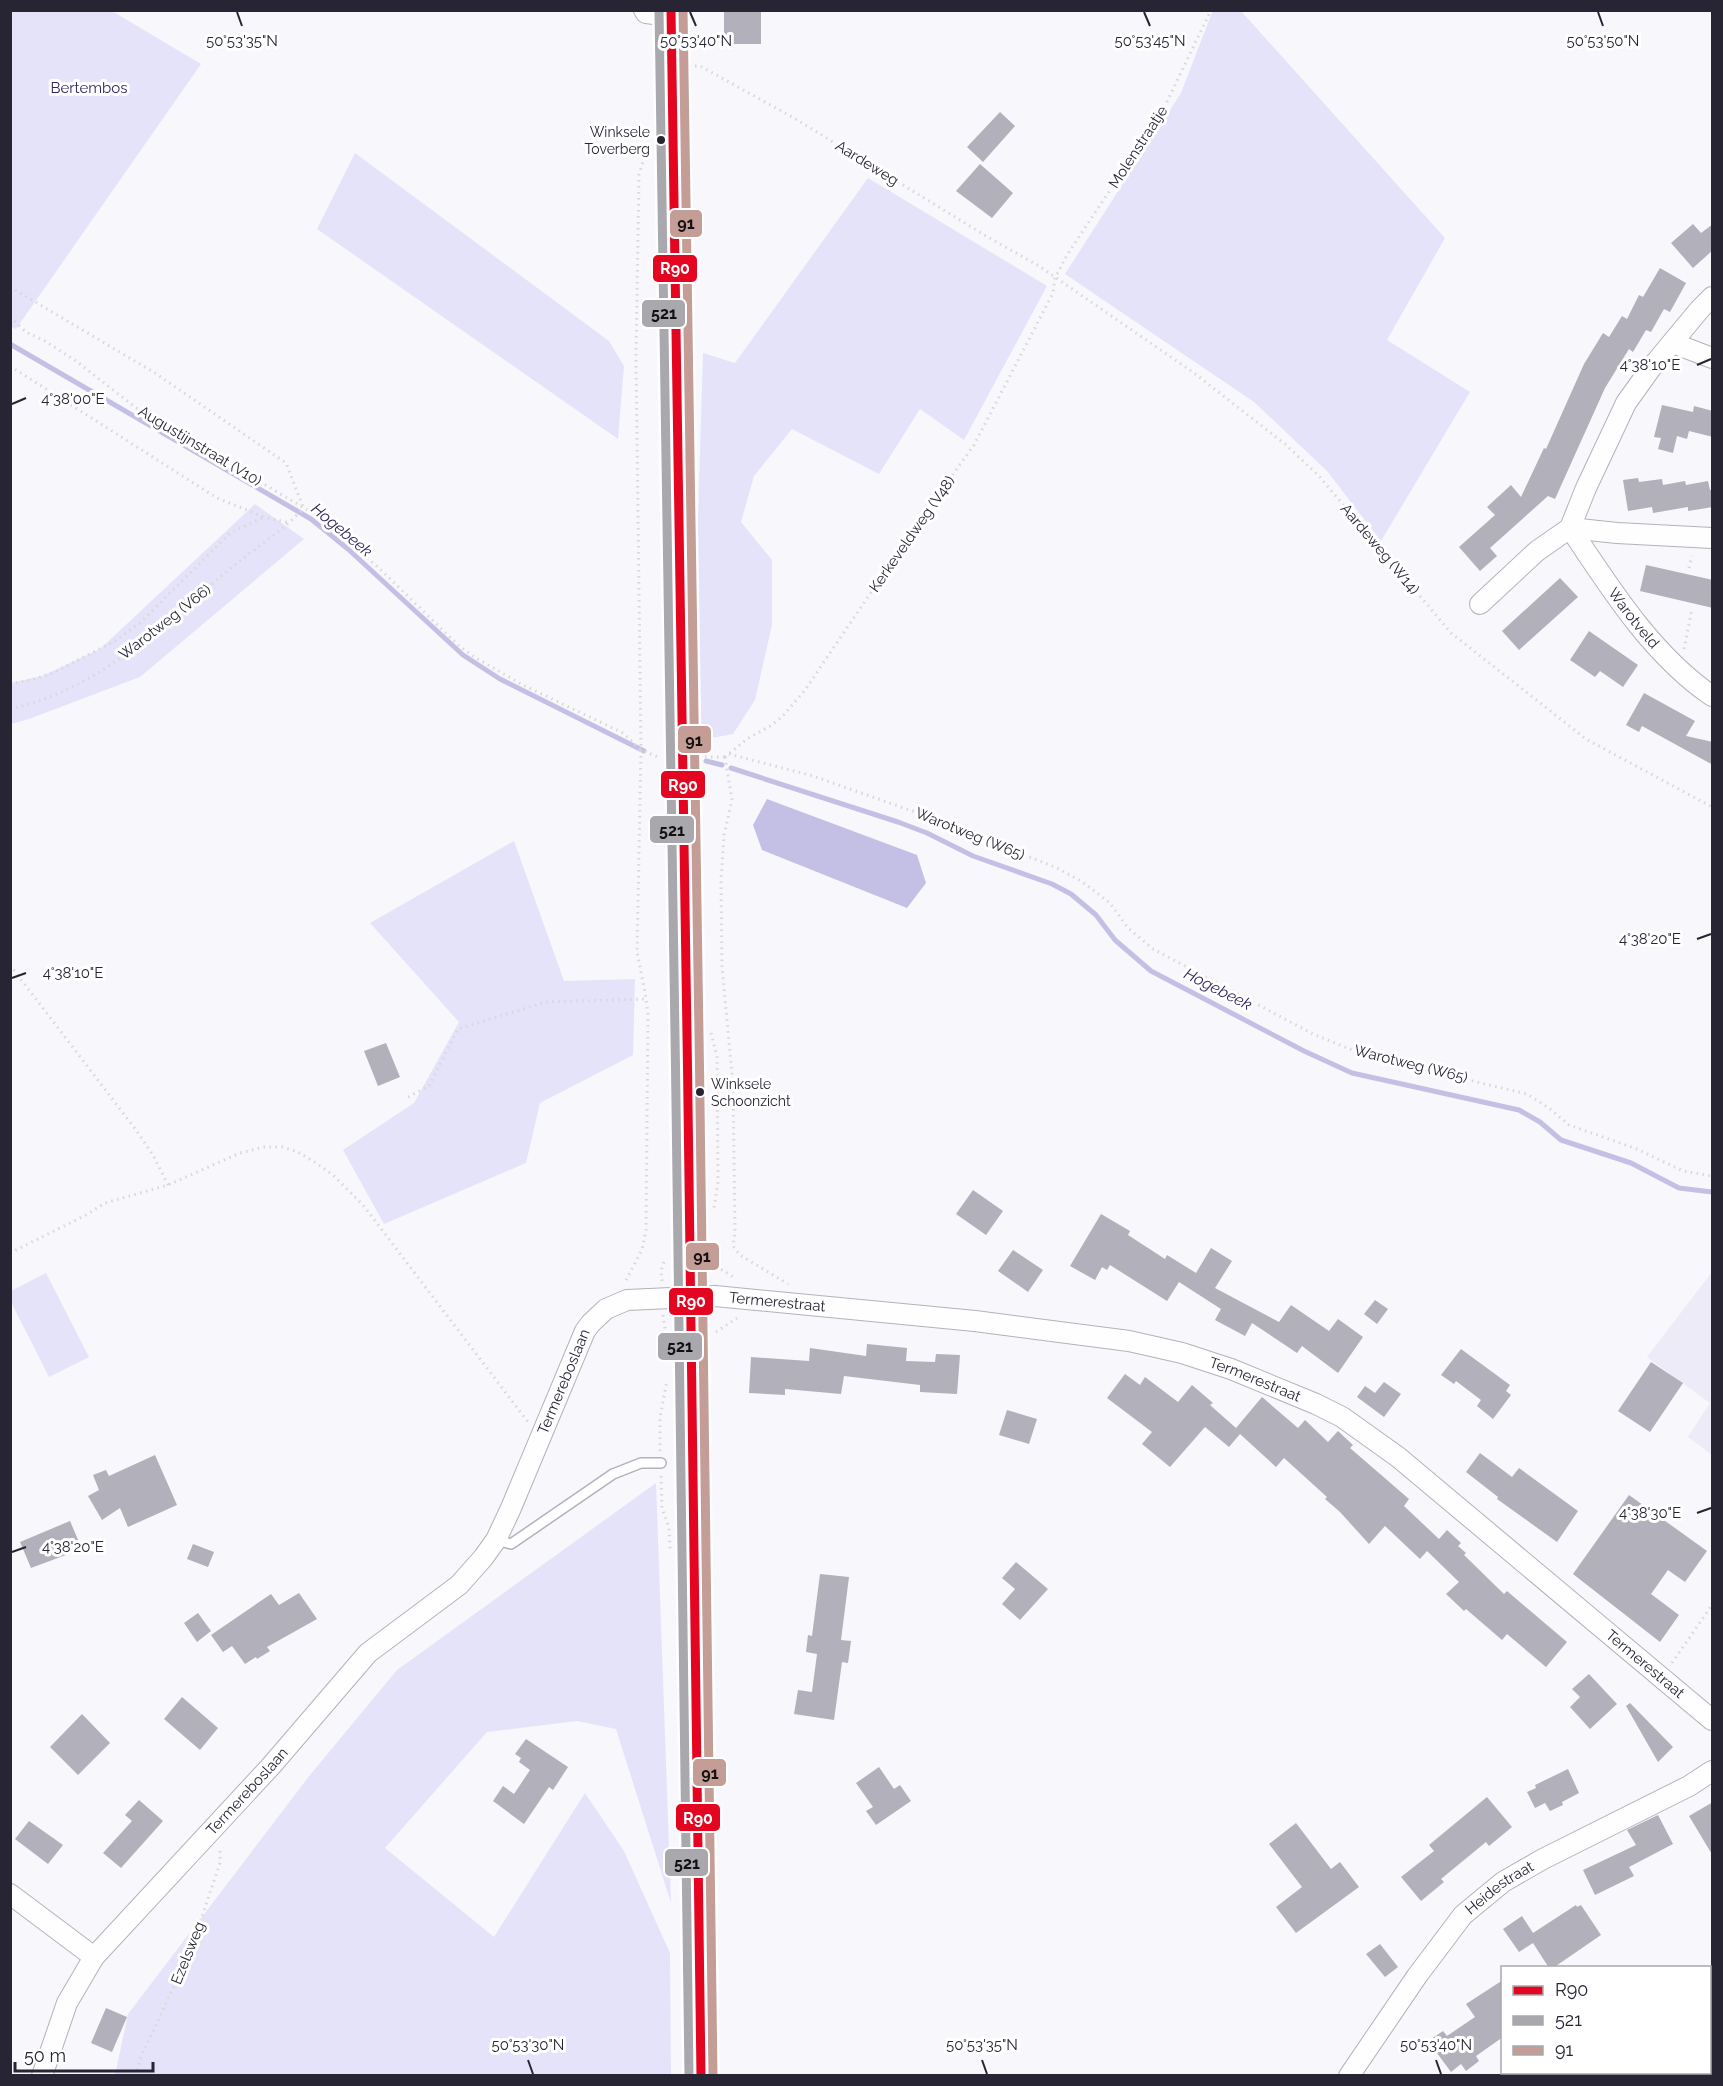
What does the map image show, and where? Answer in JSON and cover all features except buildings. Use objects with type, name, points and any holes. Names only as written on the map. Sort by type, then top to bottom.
[{"type":"main road","points":[[662,12],[672,63],[699,1783],[700,2076]]},
{"type":"street","points":[[1480,604],[1537,551],[1570,528],[1626,403],[1651,368],[1700,309],[1713,297]]},
{"type":"street","points":[[1673,343],[1713,358]]},
{"type":"street","points":[[1570,528],[1713,538]]},
{"type":"street","name":"Warotveld","points":[[1570,528],[1634,620],[1690,681],[1713,696]]},
{"type":"street","name":"Termerestraat","points":[[691,1297],[715,1296],[860,1309],[1130,1341],[1182,1353],[1231,1368],[1286,1389],[1342,1417],[1398,1457],[1713,1720]]},
{"type":"street","name":"Termereboslaan","points":[[42,2076],[67,2003],[94,1957],[215,1827],[368,1653],[459,1585],[483,1558],[496,1540],[579,1342],[591,1323],[606,1309],[627,1300],[691,1297]]},
{"type":"street","name":"Heidestraat","points":[[1349,2076],[1417,1976],[1463,1915],[1503,1882],[1543,1859],[1689,1786],[1713,1771]]},
{"type":"street","points":[[10,1894],[94,1957]]},
{"type":"lane","points":[[496,1540],[511,1544],[613,1474],[641,1463],[661,1463]]},
{"type":"path","name":"Molenstraatje","points":[[1055,278],[1066,255],[1163,110],[1211,10]]},
{"type":"path","name":"Aardeweg","points":[[672,63],[700,66],[794,118],[1039,266],[1055,278]]},
{"type":"path","points":[[627,1289],[627,1276],[642,1250],[646,1230],[648,1125],[646,999],[637,952],[641,750],[636,357],[639,175],[645,155],[673,138]]},
{"type":"path","name":"Kerkeveldweg (V48)","points":[[724,757],[782,717],[805,690],[922,517],[974,445],[1053,293],[1055,278]]},
{"type":"path","name":"Aardeweg (W14)","points":[[1055,278],[1194,373],[1285,444],[1319,476],[1451,633],[1468,647],[1586,739],[1713,807]]},
{"type":"path","points":[[10,287],[155,373],[286,463],[303,509]]},
{"type":"path","name":"Augustijnstraat (V10)","points":[[10,317],[26,332],[76,361],[135,407],[324,520],[458,645],[521,684],[623,733],[641,750]]},
{"type":"path","points":[[10,366],[217,498],[264,517],[290,523]]},
{"type":"path","name":"Warotweg (V66)","points":[[10,708],[52,696],[80,683],[126,654],[290,523],[303,509]]},
{"type":"path","points":[[10,684],[55,672],[116,641],[141,622],[230,533],[264,517]]},
{"type":"path","points":[[1679,669],[1692,609]]},
{"type":"path","points":[[641,750],[660,757]]},
{"type":"path","name":"Warotweg (W65)","points":[[729,754],[813,776],[935,819],[1057,868],[1081,881],[1110,903],[1128,928],[1153,949],[1313,1034],[1364,1055],[1527,1094],[1549,1108],[1569,1125],[1637,1149],[1683,1171],[1713,1176]]},
{"type":"path","points":[[704,757],[724,757],[732,800],[724,835],[722,966],[733,1085],[735,1232],[733,1246],[749,1262],[789,1284]]},
{"type":"path","points":[[10,965],[136,1130],[153,1155],[168,1185]]},
{"type":"path","points":[[408,1097],[429,1086],[458,1029],[546,1002],[646,999]]},
{"type":"path","points":[[10,1253],[105,1203],[168,1185],[240,1153],[264,1147],[282,1147],[298,1152],[333,1175],[363,1206],[540,1438]]},
{"type":"path","points":[[1662,1676],[1713,1605]]},
{"type":"path","name":"Ezelsweg","points":[[136,2076],[140,2060],[190,1952],[212,1889],[220,1863],[220,1839],[215,1827]]},
{"type":"shaded area","points":[[767,799],[917,855],[926,883],[907,908],[762,850],[753,825]]},
{"type":"shaded area","points":[[1712,1272],[1712,1455],[1688,1437],[1710,1403],[1647,1357]]},
{"type":"green space","name":"Bertembos","points":[[11,10],[112,11],[201,64],[16,329],[10,327]]},
{"type":"green space","points":[[1213,10],[1241,11],[1445,238],[1387,340],[1470,392],[1381,541],[1327,471],[1254,402],[1065,274],[1181,93]]},
{"type":"green space","points":[[355,153],[609,341],[624,366],[618,439],[317,229]]},
{"type":"green space","points":[[868,178],[1047,286],[964,440],[920,409],[879,474],[792,429],[754,476],[741,522],[772,560],[772,625],[755,700],[733,734],[701,740],[697,551],[703,353],[735,363]]},
{"type":"green space","points":[[255,504],[304,539],[140,677],[11,724],[11,683],[42,676],[100,649]]},
{"type":"green space","points":[[514,841],[564,981],[635,979],[633,1055],[540,1103],[526,1163],[384,1224],[343,1150],[414,1103],[459,1022],[370,923]]},
{"type":"green space","points":[[46,1273],[89,1357],[49,1377],[10,1300],[11,1291]]},
{"type":"green space","points":[[656,1483],[671,1903],[616,1729],[577,1721],[487,1732],[385,1848],[494,1937],[585,1793],[624,1851],[670,1953],[671,2075],[115,2075],[128,2014],[310,1775],[397,1670]]},
{"type":"waterway","name":"Hogebeek","points":[[10,344],[311,519],[348,549],[463,655],[500,679],[644,751]]},
{"type":"waterway","name":"Hogebeek","points":[[706,761],[722,765]]},
{"type":"waterway","name":"Hogebeek","points":[[731,768],[898,822],[927,833],[973,856],[1052,884],[1071,894],[1096,915],[1115,940],[1151,971],[1304,1051],[1352,1073],[1519,1110],[1540,1122],[1561,1140],[1631,1163],[1679,1188],[1712,1192]]},
{"type":"transit line","name":"521","points":[[659,10],[689,2076]]},
{"type":"transit line","name":"R90","points":[[671,10],[701,2076]]},
{"type":"transit line","name":"91","points":[[683,10],[713,2076]]},
{"type":"place","name":"Winksele Toverberg","points":[[661,140]]},
{"type":"place","name":"Winksele Schoonzicht","points":[[700,1092]]}]
